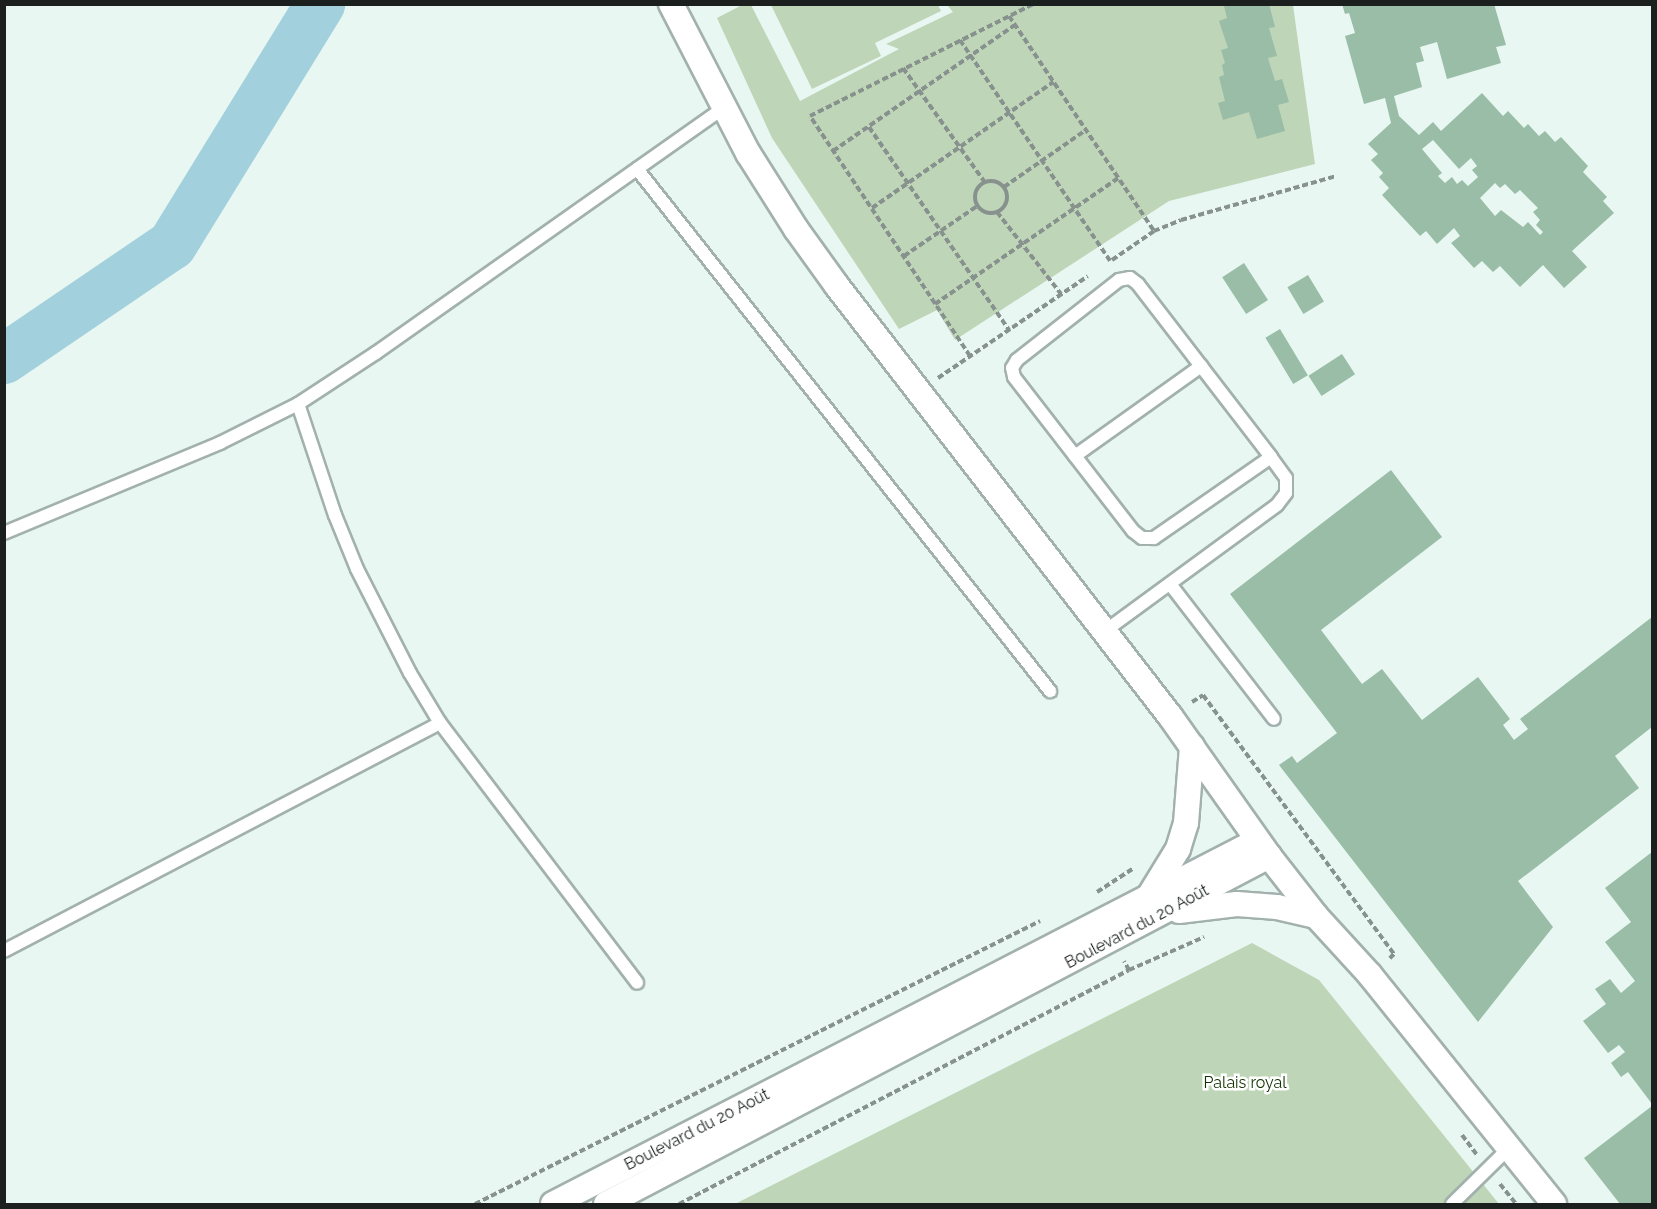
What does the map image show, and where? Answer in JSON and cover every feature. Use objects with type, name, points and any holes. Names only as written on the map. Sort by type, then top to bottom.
[{"type":"street","points":[[671,4],[681,28],[748,153],[796,230],[837,286],[1105,631],[1192,746],[1263,848],[1316,916],[1370,975],[1554,1204]]},
{"type":"street","points":[[1192,746],[1190,795],[1184,832],[1154,906],[1198,907],[1237,904],[1277,907],[1316,916]]},
{"type":"street","name":"Boulevard du 20 Août","points":[[553,1204],[1154,906],[1263,848]]},
{"type":"street","name":"Boulevard du 20 Août","points":[[606,1204],[1111,941],[1154,906]]},
{"type":"lane","points":[[4,533],[220,443],[298,404],[338,379],[723,108]]},
{"type":"lane","points":[[637,169],[1050,690]]},
{"type":"lane","points":[[1105,631],[1283,500],[1287,486],[1286,478],[1271,458],[1201,366],[1135,280],[1124,278],[1115,283],[1017,360],[1012,368],[1014,377],[1133,531],[1148,539],[1160,534],[1271,458]]},
{"type":"lane","points":[[1075,456],[1201,366]]},
{"type":"lane","points":[[298,404],[335,515],[357,569],[382,622],[440,723],[637,983]]},
{"type":"lane","points":[[1170,584],[1274,719]]},
{"type":"lane","points":[[4,951],[440,723]]},
{"type":"lane","points":[[1452,1204],[1509,1149]]},
{"type":"path","points":[[970,356],[810,116],[1034,4]]},
{"type":"path","points":[[1009,16],[1154,231]]},
{"type":"path","points":[[833,151],[1015,25]]},
{"type":"path","points":[[960,40],[1110,261]]},
{"type":"path","points":[[903,68],[958,148],[984,181],[999,182],[1004,187],[1007,201],[997,212]]},
{"type":"path","points":[[872,208],[1053,82]]},
{"type":"path","points":[[869,127],[1009,330]]},
{"type":"path","points":[[1004,187],[1086,130]]},
{"type":"path","points":[[935,304],[1118,178]]},
{"type":"path","points":[[984,181],[975,192],[977,206],[982,211],[997,212],[1061,294]]},
{"type":"path","points":[[904,256],[977,206]]},
{"type":"path","points":[[475,1204],[1045,918]]},
{"type":"path","points":[[679,1204],[1130,970],[1209,935]]},
{"type":"path","points":[[1111,941],[1130,970]]},
{"type":"green space","points":[[742,5],[751,5],[800,101],[899,49],[886,44],[953,12],[947,5],[1293,5],[1315,164],[1169,201],[955,340],[937,310],[899,329],[772,138],[717,18]]},
{"type":"green space","points":[[771,5],[938,5],[941,11],[875,43],[881,56],[812,89]]},
{"type":"green space","name":"Palais royal","points":[[1252,943],[1319,980],[1499,1204],[735,1204]]},
{"type":"building","points":[[1220,4],[1269,4],[1275,27],[1269,28],[1277,56],[1268,58],[1275,81],[1282,79],[1289,102],[1278,105],[1285,131],[1257,139],[1249,112],[1223,120],[1218,103],[1225,101],[1219,77],[1224,75],[1222,65],[1225,63],[1221,50],[1228,48],[1219,21],[1227,18],[1224,6]]},
{"type":"building","points":[[1342,4],[1494,4],[1506,45],[1496,47],[1501,63],[1447,79],[1437,42],[1420,47],[1424,61],[1416,63],[1422,87],[1394,96],[1399,116],[1419,135],[1433,122],[1441,131],[1482,93],[1503,116],[1508,111],[1524,128],[1528,124],[1539,136],[1545,131],[1555,142],[1561,137],[1588,166],[1583,172],[1607,197],[1603,201],[1614,213],[1572,251],[1587,267],[1564,288],[1543,265],[1520,287],[1500,266],[1493,272],[1482,261],[1474,268],[1451,243],[1460,236],[1454,228],[1437,244],[1426,231],[1420,236],[1382,195],[1389,188],[1379,177],[1383,173],[1371,160],[1378,154],[1368,144],[1391,123],[1385,98],[1364,104],[1345,36],[1355,33],[1349,13],[1345,14]],"holes":[[[1433,140],[1459,169],[1471,158],[1477,166],[1472,170],[1478,177],[1468,186],[1462,180],[1457,184],[1452,177],[1445,183],[1438,176],[1442,173],[1422,149]],[[1495,183],[1500,188],[1505,184],[1515,194],[1520,190],[1538,208],[1533,212],[1540,220],[1536,225],[1543,232],[1540,235],[1528,222],[1523,227],[1501,210],[1495,216],[1480,198]]]},
{"type":"building","points":[[1244,263],[1268,300],[1246,314],[1222,277]]},
{"type":"building","points":[[1308,275],[1324,302],[1303,314],[1287,287]]},
{"type":"building","points":[[1280,329],[1308,375],[1293,384],[1265,338]]},
{"type":"building","points":[[1342,354],[1355,374],[1322,396],[1308,376]]},
{"type":"building","points":[[1391,470],[1442,537],[1321,630],[1362,684],[1382,669],[1422,720],[1478,677],[1510,719],[1503,725],[1514,740],[1528,729],[1520,719],[1652,617],[1652,727],[1615,756],[1639,788],[1518,881],[1553,927],[1478,1022],[1279,765],[1292,756],[1297,763],[1337,733],[1230,594]]},
{"type":"building","points":[[1652,852],[1652,1104],[1628,1072],[1621,1077],[1611,1063],[1625,1052],[1619,1045],[1608,1053],[1583,1021],[1606,1004],[1595,989],[1610,979],[1621,993],[1635,981],[1605,942],[1631,922],[1605,888]]},
{"type":"building","points":[[1652,1106],[1652,1204],[1620,1204],[1584,1158]]},
{"type":"waterway","points":[[4,359],[172,245],[320,4]]}]
